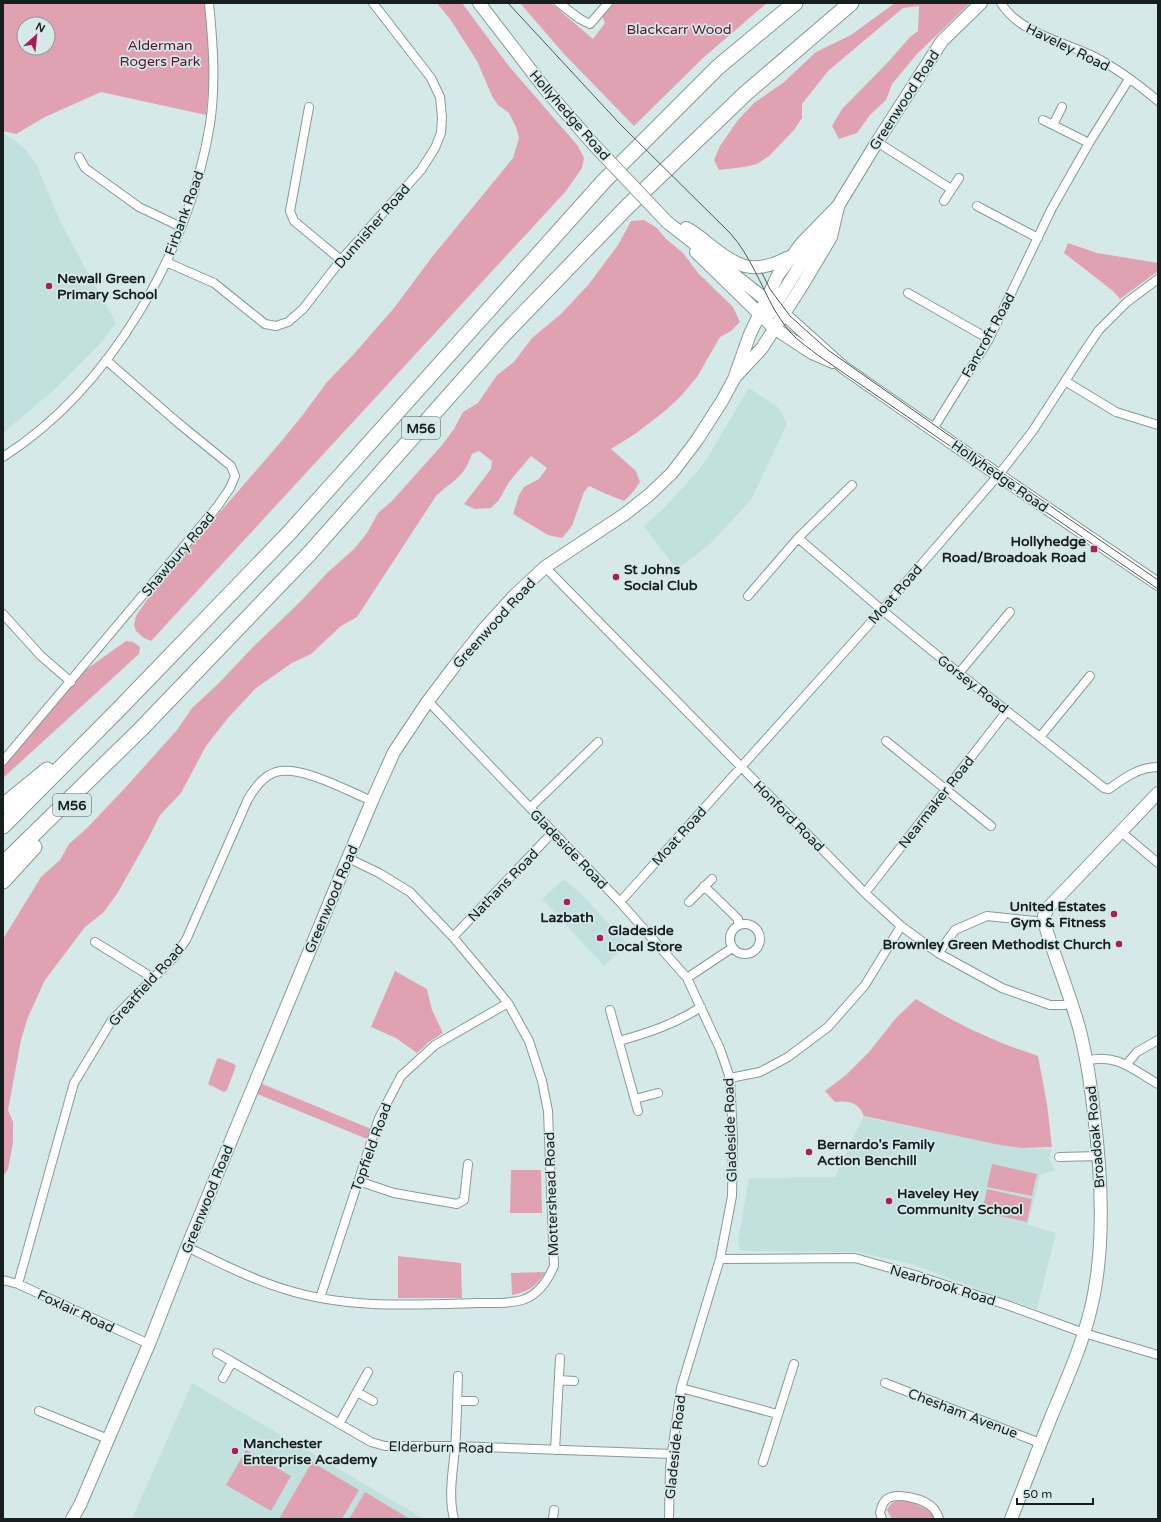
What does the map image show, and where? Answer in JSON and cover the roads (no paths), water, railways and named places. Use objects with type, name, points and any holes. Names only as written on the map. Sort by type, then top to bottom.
[{"type":"highway","name":"M56","points":[[3,826],[119,709],[289,533],[604,181],[718,67],[795,3]]},
{"type":"highway","name":"M56","points":[[3,881],[141,729],[309,554],[504,334],[628,206],[746,93],[851,3]]},
{"type":"highway","name":"M56","points":[[3,806],[119,709]]},
{"type":"highway","name":"M56","points":[[3,864],[141,729]]},
{"type":"street","name":"Firbank Road","points":[[3,457],[48,423],[73,399],[106,360],[139,312],[166,262],[181,227],[200,170],[210,123],[213,81],[213,42],[209,3]]},
{"type":"street","name":"Dunnisher Road","points":[[166,262],[214,284],[265,324],[276,326],[288,322],[302,309],[341,260],[421,170],[435,148],[441,133],[442,117],[440,97],[431,78],[373,3]]},
{"type":"street","name":"Hollyhedge Road","points":[[479,3],[564,112],[706,263],[774,328],[812,353],[844,367]]},
{"type":"street","points":[[559,3],[580,19],[590,24],[608,3]]},
{"type":"street","name":"Greenwood Road","points":[[734,379],[762,348],[774,328],[776,279],[790,256],[838,206],[942,41],[981,3]]},
{"type":"street","name":"Haveley Road","points":[[1001,3],[1024,26],[1046,38],[1078,49],[1096,58],[1129,79],[1158,101]]},
{"type":"street","name":"Fancroft Road","points":[[933,429],[989,339],[1052,208],[1089,143],[1129,79]]},
{"type":"street","points":[[309,107],[290,211],[294,221],[341,260]]},
{"type":"street","points":[[1053,125],[1062,107]]},
{"type":"street","points":[[1043,120],[1089,143]]},
{"type":"street","points":[[877,142],[951,189]]},
{"type":"street","points":[[79,157],[85,168],[139,207],[181,227]]},
{"type":"street","points":[[944,201],[959,178]]},
{"type":"street","points":[[775,307],[838,206]]},
{"type":"street","points":[[977,206],[1038,238]]},
{"type":"street","points":[[667,222],[689,230],[731,261],[742,266],[759,268],[778,263],[790,256]]},
{"type":"street","name":"Hollyhedge Road","points":[[667,222],[775,307],[844,367],[998,475],[1158,584]]},
{"type":"street","name":"Moat Road","points":[[620,902],[882,610],[998,475],[1032,432],[1099,330],[1127,302],[1158,278]]},
{"type":"street","points":[[908,293],[989,339]]},
{"type":"street","name":"Greenwood Road","points":[[72,1519],[149,1344],[187,1247],[348,858],[394,752],[428,701],[453,668],[484,629],[514,596],[546,567],[625,514],[649,495],[672,473],[701,434],[734,379],[759,314],[775,307]]},
{"type":"street","name":"Shawbury Road","points":[[3,762],[217,507],[230,488],[235,476],[231,466],[176,422],[106,360]]},
{"type":"street","points":[[1065,381],[1116,412],[1158,426]]},
{"type":"street","points":[[748,596],[798,538],[852,485]]},
{"type":"street","name":"Gorsey Road","points":[[798,538],[959,673],[1104,788],[1109,789],[1128,775],[1140,770],[1158,767]]},
{"type":"street","name":"Honford Road","points":[[546,567],[741,768],[865,893],[901,926],[938,953],[1002,988],[1050,1005],[1065,1005],[1071,1002]]},
{"type":"street","points":[[959,673],[1010,612]]},
{"type":"street","points":[[3,614],[41,656],[71,682]]},
{"type":"street","points":[[1040,737],[1090,676]]},
{"type":"street","name":"Gladeside Road","points":[[428,701],[620,902],[687,978],[720,1049],[730,1078],[733,1138],[732,1196],[720,1259],[681,1388],[670,1467],[669,1519]]},
{"type":"street","name":"Nearmaker Road","points":[[865,893],[1008,711]]},
{"type":"street","points":[[886,741],[991,826]]},
{"type":"street","points":[[530,808],[598,742]]},
{"type":"street","name":"Greatfield Road","points":[[18,1284],[74,1083],[112,1020],[174,957],[186,940],[248,799],[257,786],[265,778],[276,772],[291,771],[305,773],[372,801]]},
{"type":"street","points":[[938,953],[955,930],[987,916],[1044,922],[1044,916],[1048,908],[1158,793]]},
{"type":"street","points":[[1120,831],[1158,863]]},
{"type":"street","name":"Nathans Road","points":[[453,937],[553,832]]},
{"type":"street","name":"Mottershead Road","points":[[187,1247],[284,1290],[320,1298],[374,1305],[472,1303],[523,1300],[534,1295],[544,1285],[550,1276],[554,1266],[548,1111],[542,1081],[529,1041],[508,1003],[453,937],[410,892],[380,873],[348,858]]},
{"type":"street","points":[[689,902],[712,879]]},
{"type":"street","points":[[704,886],[738,919],[738,925]]},
{"type":"street","name":"Broadoak Road","points":[[1011,1519],[1084,1333],[1090,1312],[1100,1254],[1100,1156],[1087,1061],[1071,1002],[1044,922]]},
{"type":"street","points":[[749,924],[754,926],[760,934],[760,945],[757,949],[748,954],[738,953],[732,948],[730,937],[734,928],[738,925],[749,924]]},
{"type":"street","points":[[730,1078],[760,1072],[781,1061],[828,1026],[865,985],[901,926]]},
{"type":"street","points":[[95,942],[153,978]]},
{"type":"street","points":[[687,978],[732,948]]},
{"type":"street","name":"Topfield Road","points":[[320,1298],[379,1118],[401,1076],[435,1045],[508,1003]]},
{"type":"street","points":[[619,1041],[650,1033],[688,1016],[701,1008]]},
{"type":"street","points":[[610,1010],[638,1111]]},
{"type":"street","points":[[1126,1065],[1137,1052],[1158,1040]]},
{"type":"street","points":[[1087,1061],[1093,1059],[1112,1059],[1126,1065],[1158,1084]]},
{"type":"street","points":[[634,1099],[658,1093]]},
{"type":"street","points":[[1060,1157],[1100,1156]]},
{"type":"street","points":[[358,1182],[394,1193],[457,1204],[464,1200],[468,1164]]},
{"type":"street","name":"Nearbrook Road","points":[[720,1259],[855,1258],[915,1275],[1007,1305],[1084,1333],[1158,1356]]},
{"type":"street","name":"Foxlair Road","points":[[3,1280],[18,1284],[149,1344]]},
{"type":"street","name":"Elderburn Road","points":[[217,1353],[370,1442],[385,1446],[455,1446],[672,1454]]},
{"type":"street","points":[[555,1450],[560,1358]]},
{"type":"street","points":[[222,1378],[232,1362]]},
{"type":"street","points":[[763,1462],[794,1364]]},
{"type":"street","points":[[339,1424],[368,1372]]},
{"type":"street","points":[[454,1519],[451,1493],[458,1376]]},
{"type":"street","points":[[559,1380],[574,1381]]},
{"type":"street","name":"Chesham Avenue","points":[[885,1383],[1040,1443]]},
{"type":"street","points":[[681,1388],[777,1414]]},
{"type":"street","points":[[357,1392],[373,1401]]},
{"type":"street","points":[[457,1400],[474,1401]]},
{"type":"street","points":[[39,1411],[108,1439]]},
{"type":"street","points":[[882,1519],[880,1513],[884,1502],[888,1498],[900,1495],[929,1505],[934,1509],[939,1519]]},
{"type":"tram line","points":[[508,3],[620,124],[738,242],[776,312],[796,338],[819,356],[1158,589]]},
{"type":"tram line","points":[[762,273],[770,289],[790,316],[828,350],[1158,580]]},
{"type":"place","name":"Newall Green Primary School","points":[[49,286]]},
{"type":"place","name":"Hollyhedge Road/Broadoak Road","points":[[1094,549]]},
{"type":"place","name":"St Johns Social Club","points":[[616,577]]},
{"type":"place","name":"Lazbath","points":[[567,902]]},
{"type":"place","name":"United Estates Gym & Fitness","points":[[1114,914]]},
{"type":"place","name":"Gladeside Local Store","points":[[600,938]]},
{"type":"place","name":"Brownley Green Methodist Church","points":[[1119,944]]},
{"type":"place","name":"Bernardo's Family Action Benchill","points":[[809,1152]]},
{"type":"place","name":"Haveley Hey Community School","points":[[889,1201]]},
{"type":"place","name":"Manchester Enterprise Academy","points":[[235,1451]]},
{"type":"park label","name":"Blackcarr Wood","points":[[679,29]]},
{"type":"park label","name":"Alderman Rogers Park","points":[[160,54]]}]
